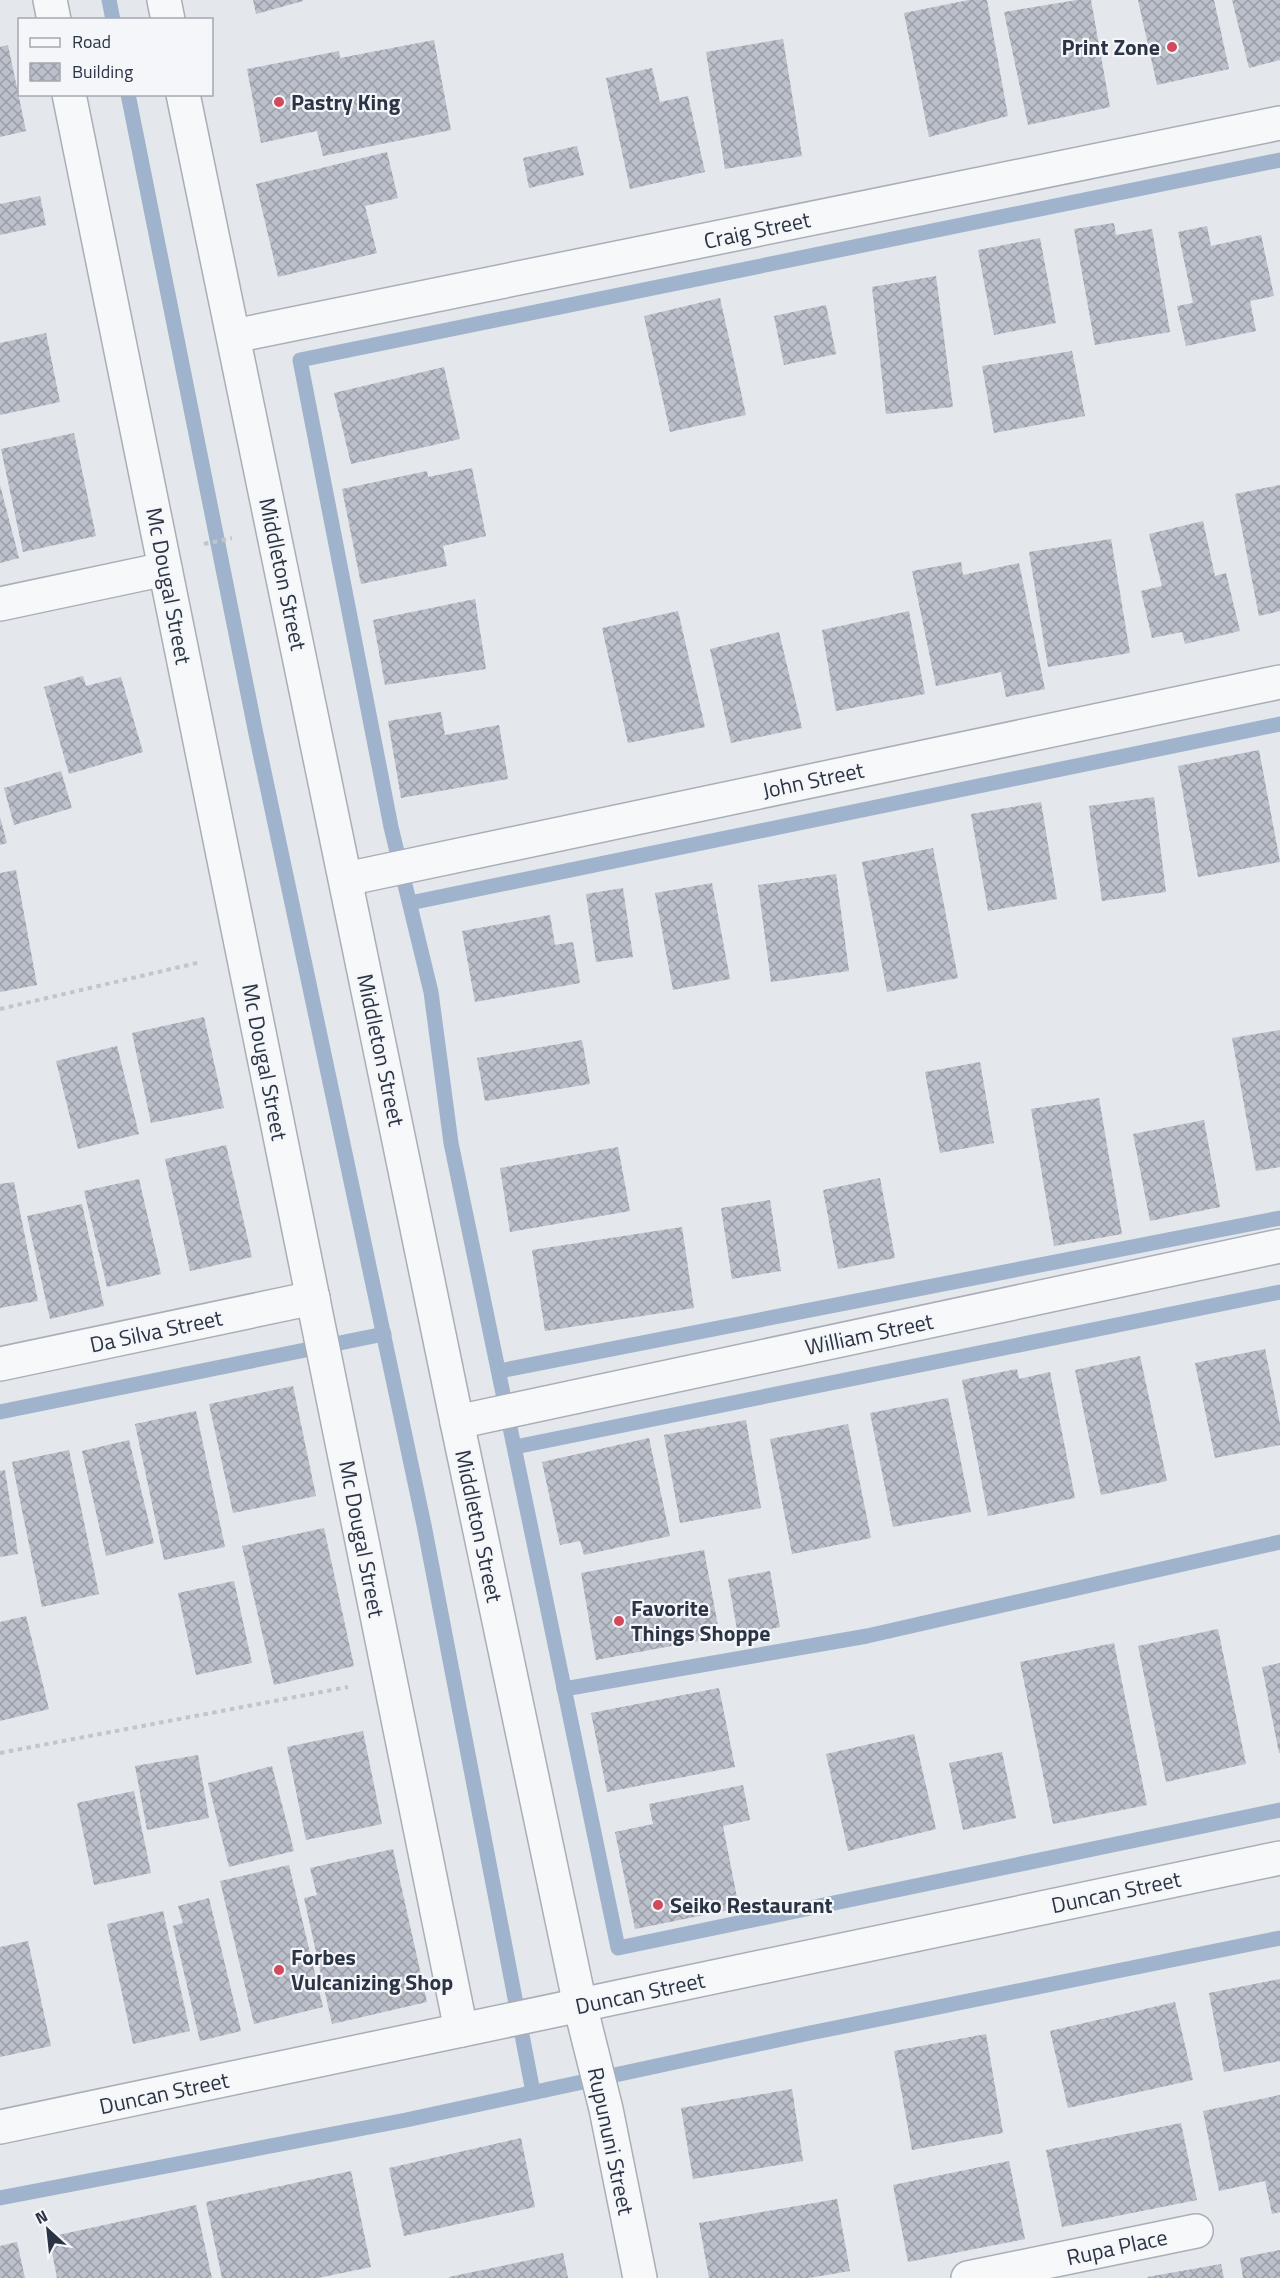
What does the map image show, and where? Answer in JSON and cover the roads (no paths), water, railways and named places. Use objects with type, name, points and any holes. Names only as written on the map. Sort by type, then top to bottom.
[{"type":"street","points":[[50,0],[54,18]]},
{"type":"street","points":[[164,0],[168,18]]},
{"type":"street","name":"Mc Dougal Street","points":[[69,96],[461,2030]]},
{"type":"street","name":"Middleton Street","points":[[183,96],[274,530],[357,876],[457,1422],[580,2006]]},
{"type":"street","name":"Craig Street","points":[[234,336],[1280,123]]},
{"type":"street","points":[[0,604],[163,560]]},
{"type":"street","name":"John Street","points":[[357,876],[1280,682]]},
{"type":"street","name":"William Street","points":[[457,1422],[1280,1246]]},
{"type":"street","name":"Da Silva Street","points":[[0,1364],[315,1308]]},
{"type":"street","name":"Duncan Street","points":[[0,2127],[1280,1858]]},
{"type":"street","name":"Rupununi Street","points":[[580,2006],[606,2109],[640,2278]]},
{"type":"street","name":"Rupa Place","points":[[968,2278],[1196,2231]]},
{"type":"waterway","points":[[109,0],[113,18]]},
{"type":"waterway","points":[[128,96],[256,734],[424,1525],[533,2092]]},
{"type":"waterway","points":[[1280,160],[300,360],[391,827],[431,992],[451,1143],[618,1948],[1280,1810]]},
{"type":"waterway","points":[[410,903],[1280,724]]},
{"type":"waterway","points":[[499,1371],[1280,1218]]},
{"type":"waterway","points":[[515,1447],[1280,1292]]},
{"type":"waterway","points":[[0,1412],[384,1334]]},
{"type":"waterway","points":[[564,1689],[867,1636],[1280,1542]]},
{"type":"waterway","points":[[0,2198],[406,2120],[810,2033],[1280,1938]]},
{"type":"place","name":"Print Zone","points":[[1172,47]]},
{"type":"place","name":"Pastry King","points":[[279,102]]},
{"type":"place","name":"Favorite Things Shoppe","points":[[619,1621]]},
{"type":"place","name":"Seiko Restaurant","points":[[658,1905]]},
{"type":"place","name":"Forbes Vulcanizing Shop","points":[[279,1970]]}]
